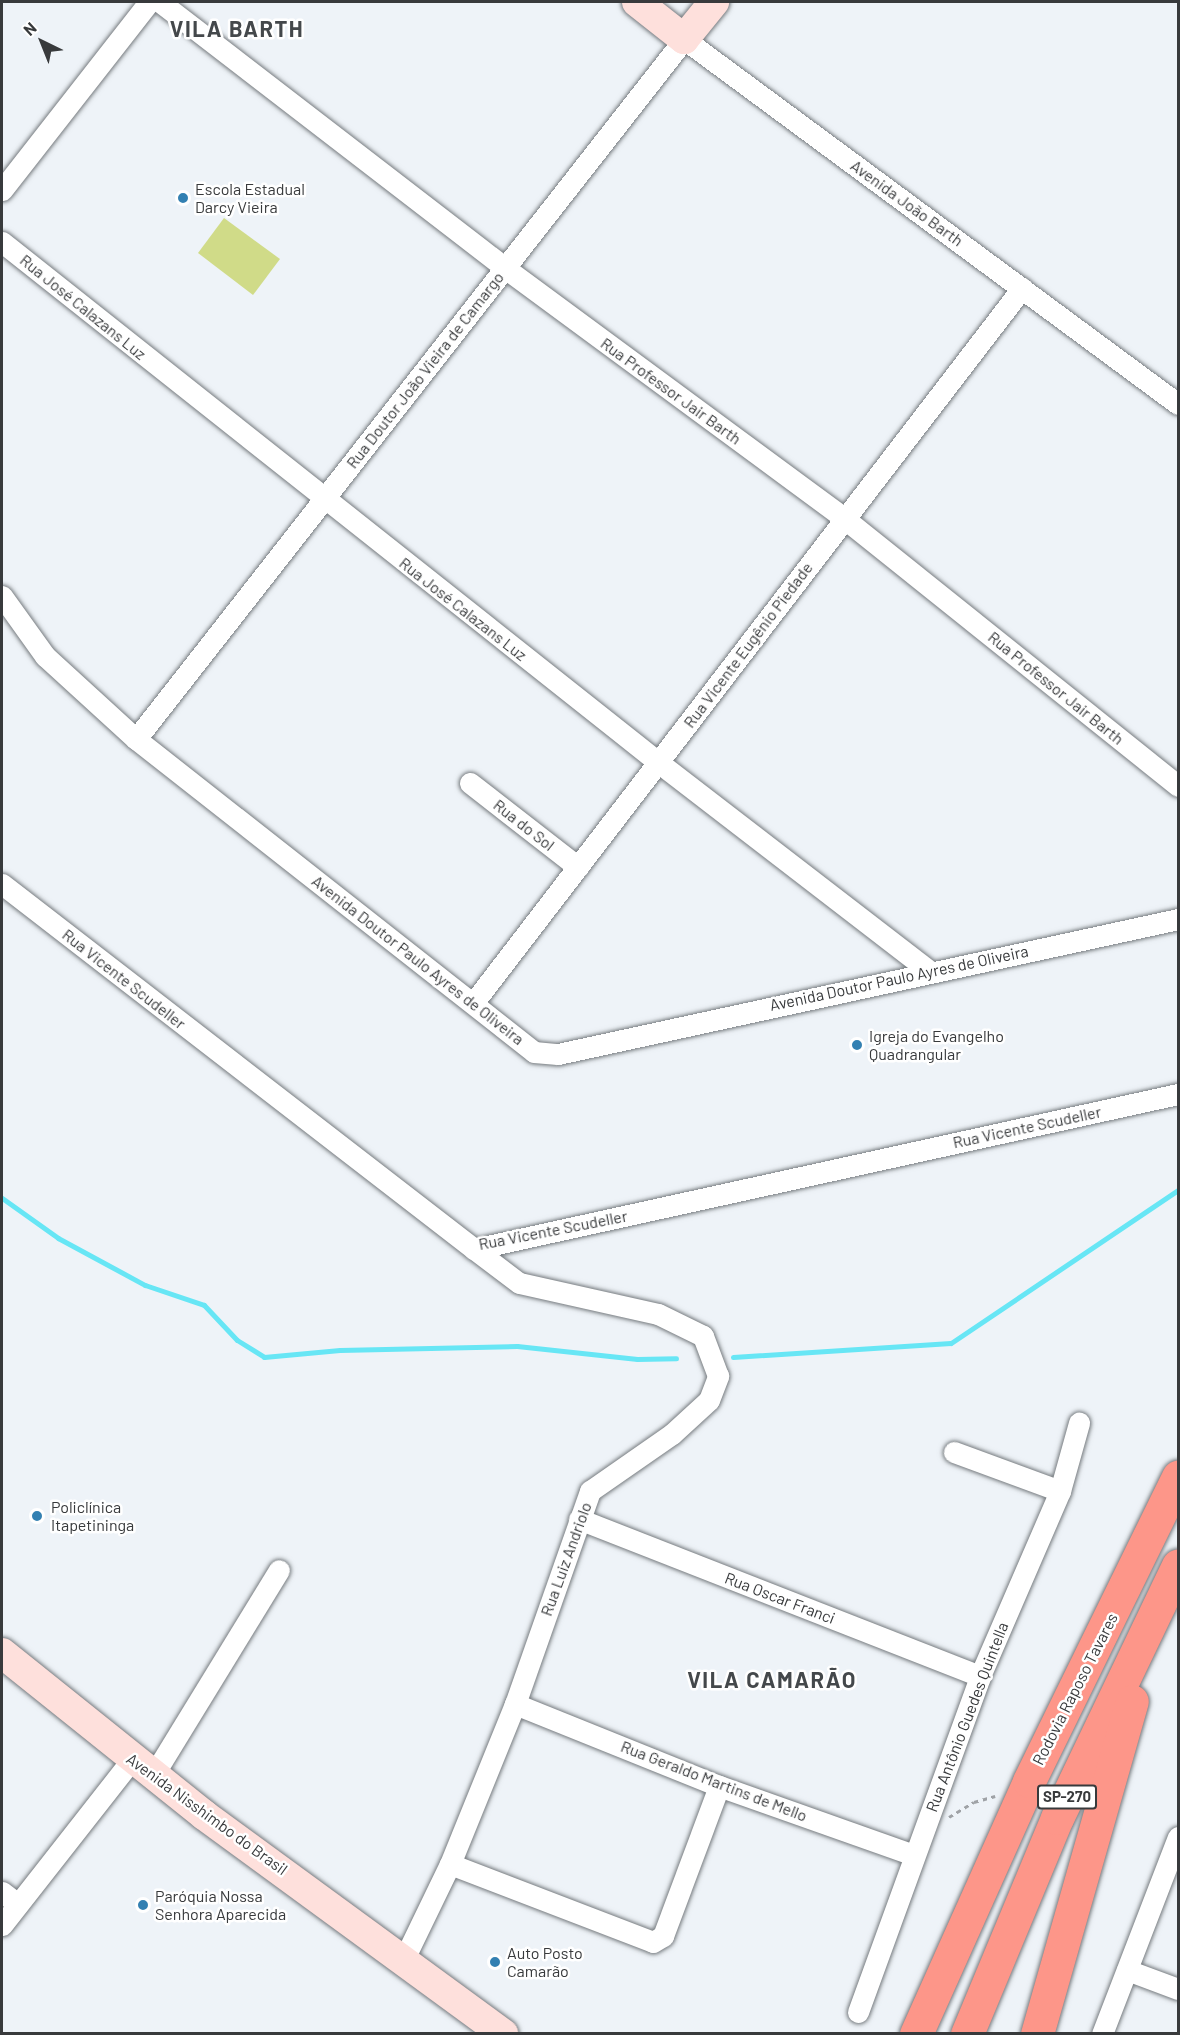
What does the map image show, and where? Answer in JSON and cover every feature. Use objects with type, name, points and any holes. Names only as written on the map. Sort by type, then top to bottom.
[{"type":"highway","name":"Rodovia Raposo Tavares","points":[[916,2034],[1020,1801],[1179,1477]]},
{"type":"highway","name":"SP-270","points":[[967,2034],[1057,1818],[1179,1565]]},
{"type":"highway","points":[[1037,2034],[1159,1607]]},
{"type":"main road","name":"Avenida João Barth","points":[[637,2],[684,39]]},
{"type":"main road","name":"Rua Doutor João Vieira de Camargo","points":[[684,39],[714,2]]},
{"type":"main road","name":"Avenida Nisshimbo do Brasil","points":[[2,1653],[142,1767],[405,1959],[503,2034]]},
{"type":"street","points":[[2,190],[148,2]]},
{"type":"street","name":"Rua Professor Jair Barth","points":[[160,2],[505,268],[844,519],[1179,786]]},
{"type":"street","name":"Rua Doutor João Vieira de Camargo","points":[[136,739],[684,39]]},
{"type":"street","name":"Avenida João Barth","points":[[684,39],[1179,404]]},
{"type":"street","name":"Rua José Calazans Luz","points":[[2,242],[658,762],[929,971]]},
{"type":"street","name":"Rua Vicente Eugênio Piedade","points":[[474,1002],[1022,288]]},
{"type":"street","name":"Avenida Doutor Paulo Ayres de Oliveira","points":[[2,596],[45,656],[136,739],[474,1002],[534,1052],[558,1054],[929,971],[1179,919]]},
{"type":"street","name":"Rua do Sol","points":[[470,783],[578,867]]},
{"type":"street","name":"Rua Vicente Scudeller","points":[[2,884],[474,1249],[1179,1094]]},
{"type":"street","name":"Rua Luiz Andriolo","points":[[405,1959],[450,1864],[514,1704],[590,1491],[672,1434],[709,1400],[718,1376],[713,1354],[703,1336],[658,1314],[519,1283],[474,1249]]},
{"type":"street","name":"Rua Antônio Guedes Quintella","points":[[858,2012],[980,1676],[1060,1491],[1079,1423]]},
{"type":"street","points":[[954,1452],[1060,1491]]},
{"type":"street","name":"Rua Oscar Franci","points":[[579,1520],[980,1676]]},
{"type":"street","points":[[2,1925],[10,1898],[142,1767],[279,1570]]},
{"type":"street","name":"Rua Geraldo Martins de Mello","points":[[514,1704],[718,1786],[914,1855]]},
{"type":"street","points":[[450,1864],[653,1942],[663,1936],[718,1786]]},
{"type":"street","points":[[1102,2034],[1179,1837]]},
{"type":"street","points":[[1127,1970],[1179,1989]]},
{"type":"path","points":[[946,1819],[974,1802],[996,1796],[1020,1801]]},
{"type":"green space","points":[[224,218],[280,259],[253,295],[198,253]]},
{"type":"waterway","points":[[733,1357],[951,1343],[1178,1190]]},
{"type":"waterway","points":[[2,1198],[58,1238],[145,1285],[204,1305],[237,1340],[264,1357],[340,1350],[517,1346],[637,1359],[676,1358]]},
{"type":"place","name":"Escola Estadual Darcy Vieira","points":[[183,198]]},
{"type":"place","name":"Igreja do Evangelho Quadrangular","points":[[857,1045]]},
{"type":"place","name":"Policlínica Itapetininga","points":[[37,1516]]},
{"type":"place","name":"Paróquia Nossa Senhora Aparecida","points":[[143,1905]]},
{"type":"place","name":"Auto Posto Camarão","points":[[495,1962]]},
{"type":"district","name":"VILA BARTH","points":[[237,29]]},
{"type":"district","name":"VILA CAMARÃO","points":[[772,1680]]}]
